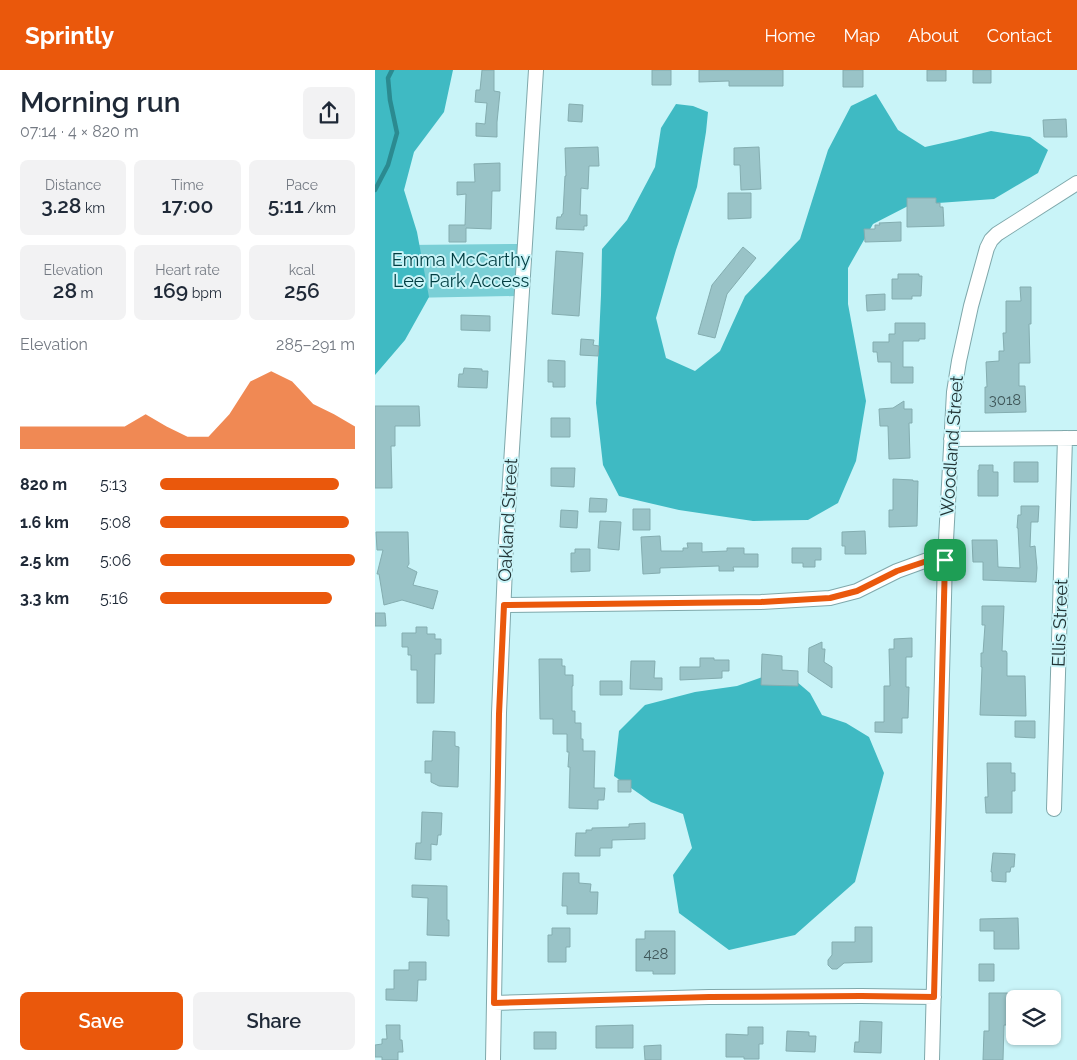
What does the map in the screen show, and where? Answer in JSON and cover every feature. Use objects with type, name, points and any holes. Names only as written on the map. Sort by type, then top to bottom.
[{"type":"street","name":"Oakland Street","points":[[493,1060],[499,714],[506,543],[536,70]]},
{"type":"street","name":"Woodland Street","points":[[932,1060],[945,560],[954,392],[959,361],[971,306],[987,248],[991,240],[997,234],[1077,183]]},
{"type":"street","points":[[951,439],[1071,438]]},
{"type":"street","name":"Ellis Street","points":[[1054,809],[1071,438]]},
{"type":"street","points":[[504,605],[761,602],[830,598],[857,591],[897,571],[921,562],[945,560]]},
{"type":"street","points":[[494,1003],[737,997],[934,997]]},
{"type":"green space","name":"Emma McCarthy Lee Park Access","points":[[518,244],[515,296],[406,298],[406,245]]},
{"type":"shaded area","points":[[375,70],[453,70],[444,112],[414,152],[404,190],[417,232],[429,297],[405,340],[375,375]]},
{"type":"shaded area","points":[[876,94],[898,130],[925,147],[991,131],[1030,137],[1048,150],[1038,173],[994,199],[910,205],[873,224],[848,268],[848,304],[866,401],[856,461],[838,503],[808,520],[753,521],[679,510],[619,496],[603,465],[596,403],[602,249],[627,220],[655,167],[661,128],[676,104],[693,106],[708,112],[697,187],[656,318],[666,358],[695,371],[720,351],[745,296],[800,239],[828,150],[851,106]]},
{"type":"shaded area","points":[[783,670],[810,693],[822,715],[846,723],[869,737],[884,773],[855,882],[795,935],[729,950],[679,913],[673,875],[692,848],[683,814],[651,802],[614,776],[619,731],[645,705],[695,692],[737,686]]},
{"type":"building","points":[[482,70],[494,70],[494,91],[500,92],[497,137],[476,136],[476,123],[485,124],[487,103],[475,102],[476,90],[480,90]]},
{"type":"building","points":[[652,70],[671,70],[671,85],[652,85]]},
{"type":"building","points":[[699,70],[783,70],[783,86],[729,86],[729,81],[699,82]]},
{"type":"building","points":[[843,70],[863,70],[863,87],[843,87]]},
{"type":"building","points":[[927,70],[946,70],[946,81],[927,81]]},
{"type":"building","points":[[973,70],[991,70],[991,83],[973,83]]},
{"type":"building","points":[[569,104],[583,105],[582,122],[568,121]]},
{"type":"building","points":[[1066,119],[1067,137],[1044,137],[1043,120]]},
{"type":"building","points":[[598,147],[599,166],[589,166],[588,189],[581,188],[580,215],[587,215],[587,226],[584,226],[584,230],[556,229],[557,217],[561,217],[563,214],[566,176],[565,148]]},
{"type":"building","points":[[759,147],[761,189],[741,190],[740,165],[734,165],[734,148]]},
{"type":"building","points":[[500,163],[500,191],[492,191],[491,229],[466,228],[466,242],[449,242],[449,225],[465,225],[466,194],[457,195],[457,182],[475,182],[474,164]]},
{"type":"building","points":[[728,193],[751,193],[751,218],[728,219]]},
{"type":"building","points":[[907,198],[936,198],[936,203],[940,203],[940,207],[943,207],[944,226],[907,227]]},
{"type":"building","points":[[901,222],[901,241],[865,242],[864,229],[875,229],[875,225],[880,225],[879,223]]},
{"type":"building","points":[[743,247],[756,258],[727,294],[715,338],[698,334],[712,285]]},
{"type":"building","points":[[556,251],[583,253],[579,316],[552,314]]},
{"type":"building","points":[[898,274],[919,274],[919,276],[922,276],[921,296],[912,296],[912,299],[892,299],[892,279],[898,279]]},
{"type":"building","points":[[1020,287],[1031,287],[1031,324],[1029,324],[1030,363],[1019,363],[1019,386],[1025,386],[1026,412],[985,413],[986,362],[999,361],[999,351],[1004,351],[1003,333],[1006,333],[1006,301],[1021,301]]},
{"type":"building","points":[[885,294],[885,310],[867,311],[866,295]]},
{"type":"building","points":[[461,315],[490,316],[490,331],[461,330]]},
{"type":"building","points":[[895,323],[925,323],[925,339],[903,341],[903,367],[913,367],[913,383],[891,383],[891,362],[878,362],[877,352],[873,352],[873,342],[889,342],[889,334],[895,334]]},
{"type":"building","points":[[581,339],[594,340],[593,345],[599,346],[598,356],[580,355]]},
{"type":"building","points":[[548,360],[565,361],[565,387],[553,387],[553,382],[548,382]]},
{"type":"building","points":[[464,368],[488,371],[487,388],[458,387],[459,374],[463,374]]},
{"type":"building","points":[[904,401],[904,409],[912,409],[912,423],[909,423],[910,458],[889,459],[888,426],[880,426],[879,409],[893,408]]},
{"type":"building","points":[[375,406],[419,406],[420,426],[395,426],[395,446],[391,446],[392,488],[375,488]]},
{"type":"building","points":[[551,418],[570,418],[570,437],[551,437]]},
{"type":"building","points":[[1014,462],[1038,462],[1038,482],[1014,482]]},
{"type":"building","points":[[979,465],[993,465],[993,472],[998,472],[998,496],[978,496]]},
{"type":"building","points":[[551,468],[575,468],[574,487],[551,486]]},
{"type":"building","points":[[893,479],[918,481],[917,526],[889,527],[889,510],[893,510]]},
{"type":"building","points":[[590,498],[607,499],[606,512],[589,512]]},
{"type":"building","points":[[1021,506],[1039,506],[1038,522],[1031,522],[1030,547],[1035,546],[1036,582],[983,580],[983,562],[973,562],[972,540],[997,540],[998,567],[1020,568],[1017,528],[1018,515],[1021,515]]},
{"type":"building","points":[[633,509],[650,509],[650,530],[633,530]]},
{"type":"building","points":[[561,510],[578,511],[577,528],[560,527]]},
{"type":"building","points":[[600,521],[621,522],[619,550],[598,548]]},
{"type":"building","points":[[865,531],[866,554],[845,554],[845,546],[842,546],[842,532]]},
{"type":"building","points":[[376,532],[408,532],[409,564],[407,567],[417,572],[413,585],[438,591],[433,609],[402,600],[384,605],[379,574],[377,574],[383,550],[377,550]]},
{"type":"building","points":[[660,536],[661,551],[683,551],[683,548],[688,548],[687,543],[702,543],[702,552],[727,551],[727,548],[744,548],[744,554],[758,554],[758,567],[733,567],[734,571],[719,571],[719,566],[660,568],[660,573],[643,574],[641,537]]},
{"type":"building","points":[[792,548],[821,548],[821,560],[815,560],[815,567],[803,567],[803,563],[792,563]]},
{"type":"building","points":[[575,549],[590,549],[590,571],[571,572],[571,553],[575,553]]},
{"type":"building","points":[[982,606],[1004,606],[1002,651],[1007,653],[1007,676],[1025,676],[1026,716],[980,715],[981,653],[983,653],[985,625],[982,625]]},
{"type":"building","points":[[375,613],[385,613],[386,626],[375,626]]},
{"type":"building","points":[[416,627],[427,627],[427,634],[435,634],[435,639],[441,639],[441,654],[435,654],[434,703],[417,703],[417,670],[411,670],[411,655],[408,655],[408,647],[402,647],[402,633],[416,633]]},
{"type":"building","points":[[912,638],[912,657],[906,657],[906,687],[909,687],[908,718],[902,718],[902,733],[875,732],[875,722],[884,722],[884,686],[890,686],[889,649],[894,649],[894,639]]},
{"type":"building","points":[[822,642],[822,649],[825,649],[824,662],[832,667],[832,688],[808,672],[809,648]]},
{"type":"building","points":[[762,654],[782,656],[782,670],[798,671],[798,686],[761,685]]},
{"type":"building","points":[[700,658],[729,660],[729,671],[722,671],[722,678],[680,680],[680,667],[700,667]]},
{"type":"building","points":[[539,659],[562,659],[562,666],[565,666],[565,675],[573,675],[572,711],[575,711],[575,723],[581,723],[583,751],[595,751],[594,788],[605,788],[604,800],[598,800],[598,809],[569,808],[570,767],[568,767],[567,734],[553,734],[553,719],[540,719]]},
{"type":"building","points":[[631,661],[655,661],[654,678],[662,678],[662,690],[630,689]]},
{"type":"building","points":[[600,681],[622,681],[622,695],[600,695]]},
{"type":"building","points":[[1015,721],[1035,721],[1035,738],[1015,737]]},
{"type":"building","points":[[433,731],[455,732],[455,746],[459,747],[458,787],[439,786],[431,782],[431,773],[425,773],[425,761],[432,761]]},
{"type":"building","points":[[987,763],[1011,763],[1011,773],[1015,773],[1015,791],[1012,791],[1012,813],[986,813],[985,797],[988,797]]},
{"type":"building","points":[[618,780],[631,780],[631,792],[618,792]]},
{"type":"building","points":[[422,812],[442,813],[441,835],[438,835],[437,845],[431,844],[431,860],[415,859],[416,843],[421,843]]},
{"type":"building","points":[[645,823],[645,839],[612,840],[612,848],[600,848],[600,856],[575,856],[576,833],[586,833],[586,830],[592,830],[592,828],[629,827],[629,824]]},
{"type":"building","points":[[993,853],[1015,854],[1014,867],[1011,867],[1010,872],[1006,872],[1006,882],[992,881]]},
{"type":"building","points":[[563,873],[579,873],[579,883],[591,884],[590,892],[598,892],[597,914],[567,914],[567,906],[562,906]]},
{"type":"building","points":[[412,885],[447,886],[449,936],[427,935],[428,898],[412,897]]},
{"type":"building","points":[[1018,918],[1019,949],[994,949],[994,931],[980,931],[980,919]]},
{"type":"building","points":[[855,927],[872,927],[872,962],[844,963],[837,969],[832,969],[828,965],[828,960],[832,955],[832,942],[855,942]]},
{"type":"building","points":[[552,928],[570,928],[570,947],[566,947],[566,962],[548,962],[548,935],[552,935]]},
{"type":"building","points":[[645,931],[675,931],[675,974],[653,974],[653,971],[636,971],[636,939],[645,939]]},
{"type":"building","points":[[409,962],[426,962],[426,980],[418,980],[417,1001],[386,1000],[386,989],[394,989],[394,970],[409,970]]},
{"type":"building","points":[[979,964],[994,964],[994,981],[979,981]]},
{"type":"building","points":[[989,993],[1006,993],[1003,1060],[983,1060],[984,1031],[989,1031]]},
{"type":"building","points":[[860,1021],[882,1022],[881,1053],[854,1052],[855,1042],[859,1042]]},
{"type":"building","points":[[386,1025],[400,1025],[400,1040],[402,1040],[403,1052],[398,1052],[398,1060],[382,1060],[382,1057],[375,1057],[375,1045],[382,1044],[382,1039],[387,1039]]},
{"type":"building","points":[[633,1025],[633,1048],[596,1048],[596,1026]]},
{"type":"building","points":[[748,1027],[763,1027],[763,1044],[759,1044],[759,1059],[726,1057],[726,1034],[748,1035]]},
{"type":"building","points":[[787,1031],[809,1032],[809,1036],[816,1036],[815,1052],[786,1051]]},
{"type":"building","points":[[534,1032],[556,1032],[556,1049],[534,1049]]},
{"type":"building","points":[[661,1045],[661,1060],[645,1060],[644,1046]]},
{"type":"waterway","points":[[375,190],[388,165],[397,133],[390,100],[388,78],[392,70]]},
{"type":"route","points":[[930,560],[945,560],[934,997],[709,997],[494,1003],[499,714],[504,605],[761,602],[830,598],[857,591],[897,571],[930,560]]}]
